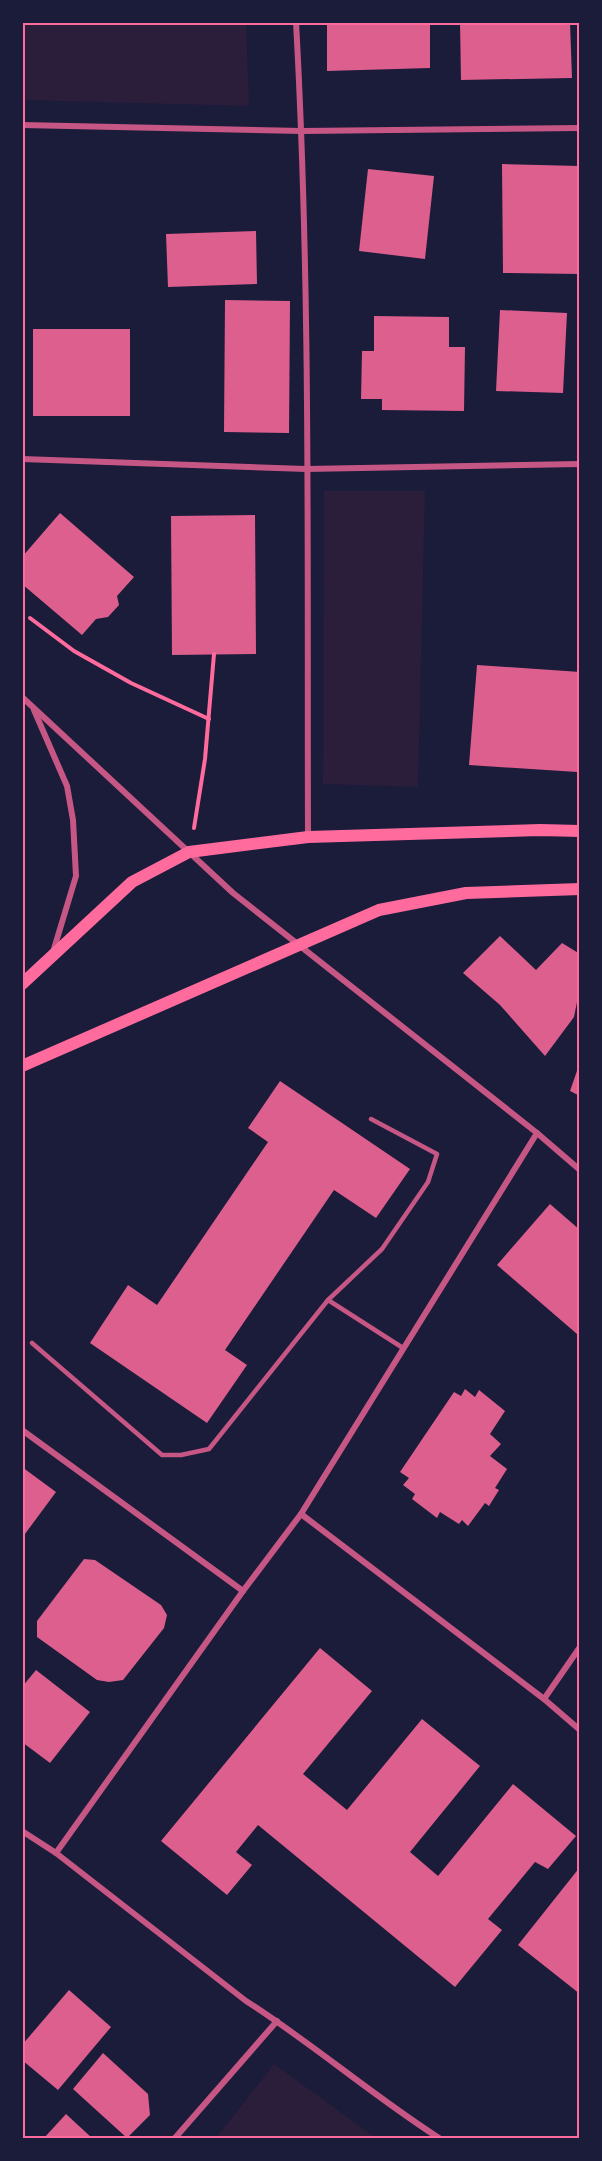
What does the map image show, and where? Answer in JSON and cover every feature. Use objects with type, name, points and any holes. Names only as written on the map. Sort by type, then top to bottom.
[{"type":"main road","points":[[22,984],[132,882],[189,852],[308,837],[540,830],[579,831]]},
{"type":"main road","points":[[22,1066],[379,910],[466,893],[579,889]]},
{"type":"street","points":[[296,22],[302,131],[308,837]]},
{"type":"street","points":[[22,125],[302,131],[579,128]]},
{"type":"street","points":[[22,459],[306,469],[579,464]]},
{"type":"street","points":[[22,697],[233,893],[537,1133],[579,1170]]},
{"type":"street","points":[[33,706],[67,786],[74,820],[76,876],[51,957]]},
{"type":"street","points":[[56,1853],[243,1591],[301,1514],[537,1133]]},
{"type":"street","points":[[22,1430],[243,1591]]},
{"type":"street","points":[[301,1514],[544,1699],[579,1730]]},
{"type":"street","points":[[544,1699],[579,1647]]},
{"type":"street","points":[[22,1831],[56,1853],[246,2001],[405,2117],[439,2139]]},
{"type":"street","points":[[175,2139],[276,2021]]},
{"type":"lane","points":[[32,1343],[162,1455],[181,1455],[208,1449],[328,1300],[382,1249],[428,1182],[437,1154],[370,1119]]},
{"type":"lane","points":[[328,1300],[403,1348]]},
{"type":"path","points":[[30,618],[74,651],[131,683],[209,719]]},
{"type":"path","points":[[189,852],[205,759],[214,654]]},
{"type":"shaded area","points":[[23,22],[246,23],[249,106],[23,100]]},
{"type":"shaded area","points":[[324,491],[425,491],[418,787],[323,784]]},
{"type":"shaded area","points":[[274,2064],[376,2138],[216,2138]]},
{"type":"building","points":[[327,22],[430,22],[430,68],[327,71]]},
{"type":"building","points":[[460,22],[570,22],[572,78],[461,80]]},
{"type":"building","points":[[502,164],[580,166],[580,274],[503,273]]},
{"type":"building","points":[[368,169],[434,176],[425,259],[359,251]]},
{"type":"building","points":[[256,231],[257,284],[168,287],[166,234]]},
{"type":"building","points":[[225,300],[290,301],[289,433],[224,432]]},
{"type":"building","points":[[500,310],[567,313],[563,393],[496,391]]},
{"type":"building","points":[[374,316],[449,317],[449,347],[465,347],[464,411],[382,410],[382,399],[361,399],[362,351],[374,351]]},
{"type":"building","points":[[33,329],[130,329],[130,416],[33,416]]},
{"type":"building","points":[[60,513],[134,577],[117,596],[119,605],[108,617],[96,619],[82,635],[22,584],[22,557]]},
{"type":"building","points":[[255,515],[256,654],[172,655],[171,516]]},
{"type":"building","points":[[477,665],[580,672],[580,741],[577,772],[469,765]]},
{"type":"building","points":[[500,936],[536,970],[562,943],[580,954],[580,987],[574,1017],[545,1056],[500,1005],[463,973]]},
{"type":"building","points":[[580,1065],[580,1096],[570,1091]]},
{"type":"building","points":[[280,1081],[410,1169],[376,1218],[334,1190],[225,1350],[247,1365],[207,1423],[90,1343],[128,1285],[157,1305],[268,1142],[248,1128]]},
{"type":"building","points":[[550,1204],[580,1230],[580,1330],[577,1334],[497,1265]]},
{"type":"building","points":[[465,1389],[475,1397],[479,1390],[505,1411],[490,1434],[501,1444],[490,1456],[507,1469],[495,1488],[499,1490],[489,1506],[485,1503],[468,1526],[462,1520],[459,1524],[440,1512],[437,1518],[412,1499],[415,1494],[403,1485],[409,1478],[400,1472],[454,1392],[461,1396]]},
{"type":"building","points":[[22,1467],[56,1492],[22,1538]]},
{"type":"building","points":[[84,1559],[95,1560],[161,1605],[167,1615],[164,1628],[123,1680],[109,1682],[97,1680],[37,1637],[37,1621]]},
{"type":"building","points":[[320,1648],[372,1691],[303,1774],[347,1810],[422,1719],[480,1766],[410,1852],[438,1876],[513,1784],[576,1836],[548,1869],[535,1862],[488,1919],[502,1930],[455,1987],[258,1825],[236,1852],[252,1865],[227,1895],[161,1841]]},
{"type":"building","points":[[36,1670],[90,1712],[50,1763],[22,1742],[22,1687]]},
{"type":"building","points":[[580,1867],[580,1994],[518,1945]]},
{"type":"building","points":[[69,1990],[111,2027],[58,2090],[22,2060],[22,2045]]},
{"type":"building","points":[[103,2053],[148,2094],[150,2115],[127,2138],[73,2089]]},
{"type":"building","points":[[66,2114],[92,2138],[44,2138]]}]
